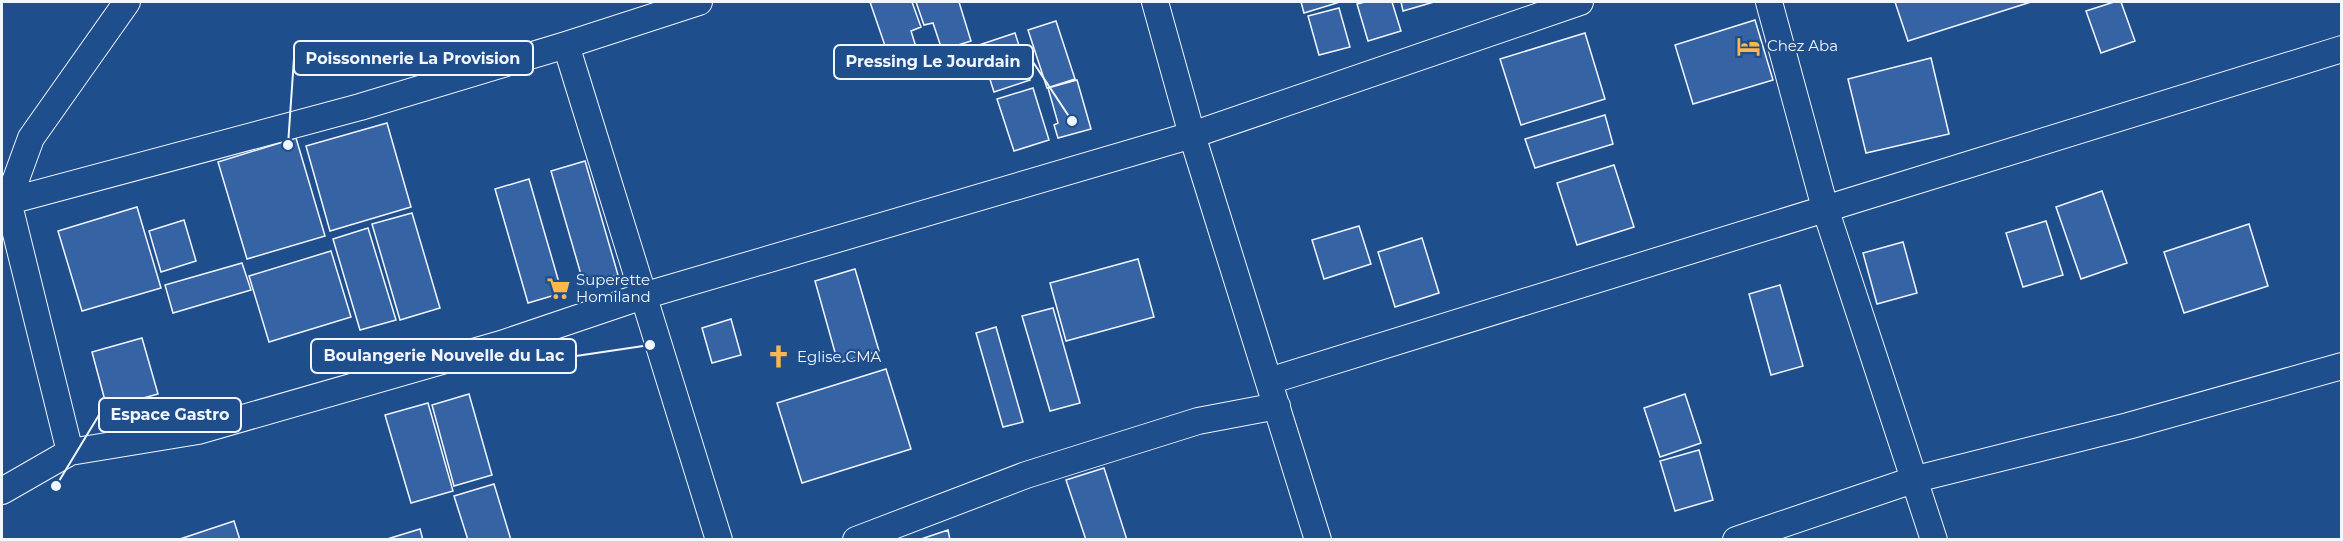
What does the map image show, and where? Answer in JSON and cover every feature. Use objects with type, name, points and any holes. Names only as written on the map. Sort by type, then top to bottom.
[{"type":"street","points":[[70,452],[5,202],[31,138],[126,2]]},
{"type":"street","points":[[5,202],[360,107],[699,2]]},
{"type":"street","points":[[1155,2],[1192,135],[1318,540]]},
{"type":"street","points":[[2,491],[70,452],[198,431],[501,344],[643,296],[1192,135],[1580,2]]},
{"type":"street","points":[[1769,2],[1825,208],[1916,479],[1934,540]]},
{"type":"street","points":[[566,45],[719,540]]},
{"type":"street","points":[[1269,381],[2342,49]]},
{"type":"street","points":[[1737,540],[1916,479],[2128,426],[2342,366]]},
{"type":"street","points":[[856,540],[1026,475],[1198,422],[1277,406]]},
{"type":"building","points":[[870,2],[912,2],[921,27],[911,31],[920,60],[893,69]]},
{"type":"building","points":[[916,2],[959,2],[971,41],[942,50],[933,23],[924,25]]},
{"type":"building","points":[[1301,2],[1336,2],[1337,3],[1304,13]]},
{"type":"building","points":[[1392,2],[1401,31],[1368,41],[1357,4]]},
{"type":"building","points":[[1401,2],[1434,2],[1403,11]]},
{"type":"building","points":[[1895,2],[2031,2],[1908,41]]},
{"type":"building","points":[[2121,2],[2135,41],[2101,53],[2086,11]]},
{"type":"building","points":[[1339,8],[1350,47],[1319,55],[1308,16]]},
{"type":"building","points":[[1755,20],[1773,80],[1693,104],[1675,45]]},
{"type":"building","points":[[1056,21],[1075,79],[1047,88],[1028,30]]},
{"type":"building","points":[[1015,33],[1030,80],[994,92],[979,45]]},
{"type":"building","points":[[1585,33],[1605,99],[1521,125],[1500,59]]},
{"type":"building","points":[[1931,58],[1949,134],[1866,153],[1848,79]]},
{"type":"building","points":[[1077,80],[1091,129],[1058,138],[1054,125],[1058,123],[1048,88]]},
{"type":"building","points":[[1033,88],[1049,140],[1014,151],[997,99]]},
{"type":"building","points":[[1605,115],[1613,144],[1535,168],[1525,139]]},
{"type":"building","points":[[387,123],[411,207],[330,231],[306,146]]},
{"type":"building","points":[[296,138],[325,236],[247,259],[218,162]]},
{"type":"building","points":[[585,161],[618,275],[584,285],[551,171]]},
{"type":"building","points":[[1614,165],[1634,227],[1577,245],[1557,183]]},
{"type":"building","points":[[529,179],[562,293],[528,303],[495,189]]},
{"type":"building","points":[[2102,191],[2127,263],[2081,279],[2056,207]]},
{"type":"building","points":[[137,207],[161,288],[82,311],[58,231]]},
{"type":"building","points":[[412,213],[440,308],[400,320],[372,224]]},
{"type":"building","points":[[184,220],[196,261],[161,272],[149,231]]},
{"type":"building","points":[[2046,221],[2063,275],[2023,287],[2006,233]]},
{"type":"building","points":[[2249,224],[2268,286],[2184,313],[2164,252]]},
{"type":"building","points":[[1359,226],[1371,264],[1324,279],[1312,240]]},
{"type":"building","points":[[368,228],[396,320],[360,330],[333,239]]},
{"type":"building","points":[[1422,238],[1439,293],[1395,307],[1378,252]]},
{"type":"building","points":[[1903,242],[1917,293],[1877,304],[1863,253]]},
{"type":"building","points":[[331,251],[351,317],[269,342],[249,276]]},
{"type":"building","points":[[1138,259],[1154,317],[1066,341],[1050,283]]},
{"type":"building","points":[[242,263],[251,290],[173,313],[165,285]]},
{"type":"building","points":[[855,269],[879,351],[838,363],[815,281]]},
{"type":"building","points":[[1780,285],[1803,366],[1771,375],[1749,294]]},
{"type":"building","points":[[1053,308],[1080,403],[1050,411],[1022,316]]},
{"type":"building","points":[[731,319],[741,355],[712,363],[702,328]]},
{"type":"building","points":[[996,327],[1023,422],[1003,427],[976,333]]},
{"type":"building","points":[[142,338],[158,394],[107,408],[92,352]]},
{"type":"building","points":[[886,369],[911,449],[802,483],[777,403]]},
{"type":"building","points":[[469,394],[492,475],[454,486],[432,405]]},
{"type":"building","points":[[1685,394],[1701,443],[1660,457],[1644,408]]},
{"type":"building","points":[[428,403],[453,491],[411,503],[385,415]]},
{"type":"building","points":[[1699,450],[1713,500],[1675,511],[1660,461]]},
{"type":"building","points":[[1104,468],[1127,540],[1086,540],[1066,480]]},
{"type":"building","points":[[494,484],[511,540],[468,540],[454,496]]},
{"type":"building","points":[[234,521],[240,540],[177,540]]},
{"type":"building","points":[[420,529],[423,540],[384,540]]},
{"type":"building","points":[[948,530],[950,540],[918,540]]},
{"type":"place","name":"Chez Aba","points":[[1749,46]]},
{"type":"place","name":"Pressing Le Jourdain","points":[[1072,121]]},
{"type":"place","name":"Poissonnerie La Provision","points":[[288,145]]},
{"type":"place","name":"Superette Homiland","points":[[558,289]]},
{"type":"place","name":"Boulangerie Nouvelle du Lac","points":[[650,345]]},
{"type":"place","name":"Eglise CMA","points":[[779,357]]},
{"type":"place","name":"Espace Gastro","points":[[56,486]]}]
